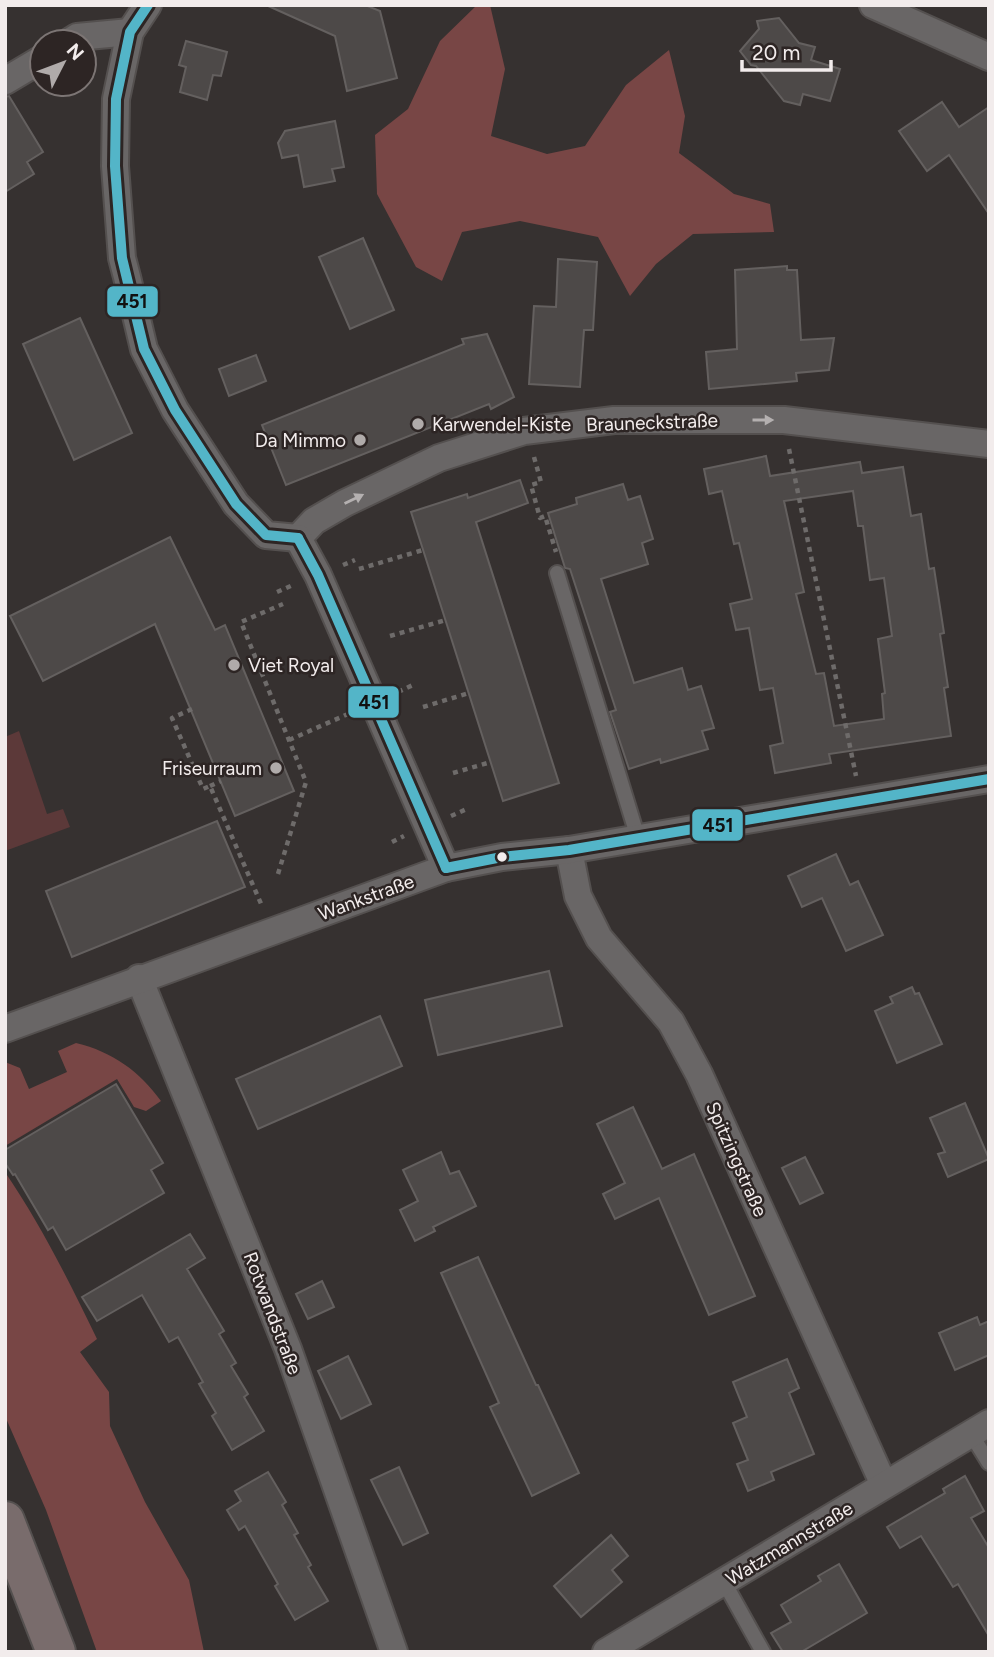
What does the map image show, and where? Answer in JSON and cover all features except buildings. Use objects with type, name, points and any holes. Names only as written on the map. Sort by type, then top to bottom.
[{"type":"main road","points":[[5,1521],[57,1652]]},
{"type":"street","points":[[148,5],[130,32],[116,99],[115,166],[122,258],[144,349],[175,410],[236,504],[266,536],[299,538],[446,868]]},
{"type":"street","points":[[873,5],[989,57]]},
{"type":"street","points":[[98,35],[130,32]]},
{"type":"street","points":[[5,81],[28,67]]},
{"type":"street","name":"Brauneckstraße","points":[[299,538],[314,521],[345,503],[439,458],[524,431],[614,420],[784,420],[989,444]]},
{"type":"street","name":"Wankstraße","points":[[5,1028],[446,868],[502,857],[569,850],[989,779]]},
{"type":"street","name":"Spitzingstraße","points":[[569,850],[578,896],[599,938],[671,1022],[699,1074],[884,1485]]},
{"type":"street","name":"Rotwandstraße","points":[[139,978],[288,1349],[394,1652]]},
{"type":"street","name":"Watzmannstraße","points":[[606,1652],[980,1429]]},
{"type":"lane","points":[[557,573],[638,838]]},
{"type":"lane","name":"Watzmannstraße","points":[[980,1429],[989,1463]]},
{"type":"lane","points":[[724,1582],[763,1652]]},
{"type":"path","points":[[784,420],[821,613],[861,799]]},
{"type":"path","points":[[531,485],[540,518],[545,516],[560,566],[557,573]]},
{"type":"path","points":[[359,569],[423,550]]},
{"type":"path","points":[[278,874],[306,782],[241,622],[283,604]]},
{"type":"path","points":[[390,636],[446,620]]},
{"type":"path","points":[[424,707],[469,693]]},
{"type":"path","points":[[192,709],[172,718],[203,789],[221,781]]},
{"type":"path","points":[[289,740],[337,719]]},
{"type":"path","points":[[453,773],[491,762]]},
{"type":"path","points":[[210,786],[272,930]]},
{"type":"shaded area","points":[[477,5],[490,5],[505,69],[491,136],[547,154],[585,146],[626,85],[669,50],[685,116],[679,153],[734,194],[770,204],[774,232],[693,234],[656,264],[630,296],[598,237],[520,221],[462,232],[442,281],[416,267],[377,194],[375,135],[408,109],[440,41]]},
{"type":"shaded area","points":[[19,731],[47,814],[63,809],[70,827],[5,851],[5,737]]},
{"type":"shaded area","points":[[76,1043],[102,1052],[124,1064],[144,1081],[161,1101],[146,1111],[134,1107],[117,1079],[5,1146],[5,1062],[20,1068],[29,1089],[67,1072],[58,1051]]},
{"type":"shaded area","points":[[5,1172],[31,1212],[97,1339],[80,1352],[109,1392],[110,1426],[145,1502],[189,1580],[204,1652],[97,1652],[46,1510],[5,1416]]},
{"type":"transit line","name":"451","points":[[148,5],[130,32],[116,99],[115,166],[122,258],[144,349],[175,410],[236,504],[266,535],[298,538]]},
{"type":"transit line","name":"451","points":[[298,538],[318,575],[446,868]]},
{"type":"transit line","name":"451","points":[[446,868],[502,857],[569,850],[989,779]]},
{"type":"place","name":"Karwendel-Kiste","points":[[418,424]]},
{"type":"place","name":"Da Mimmo","points":[[360,440]]},
{"type":"place","name":"Viet Royal","points":[[234,665]]},
{"type":"place","name":"Friseurraum","points":[[276,768]]}]
